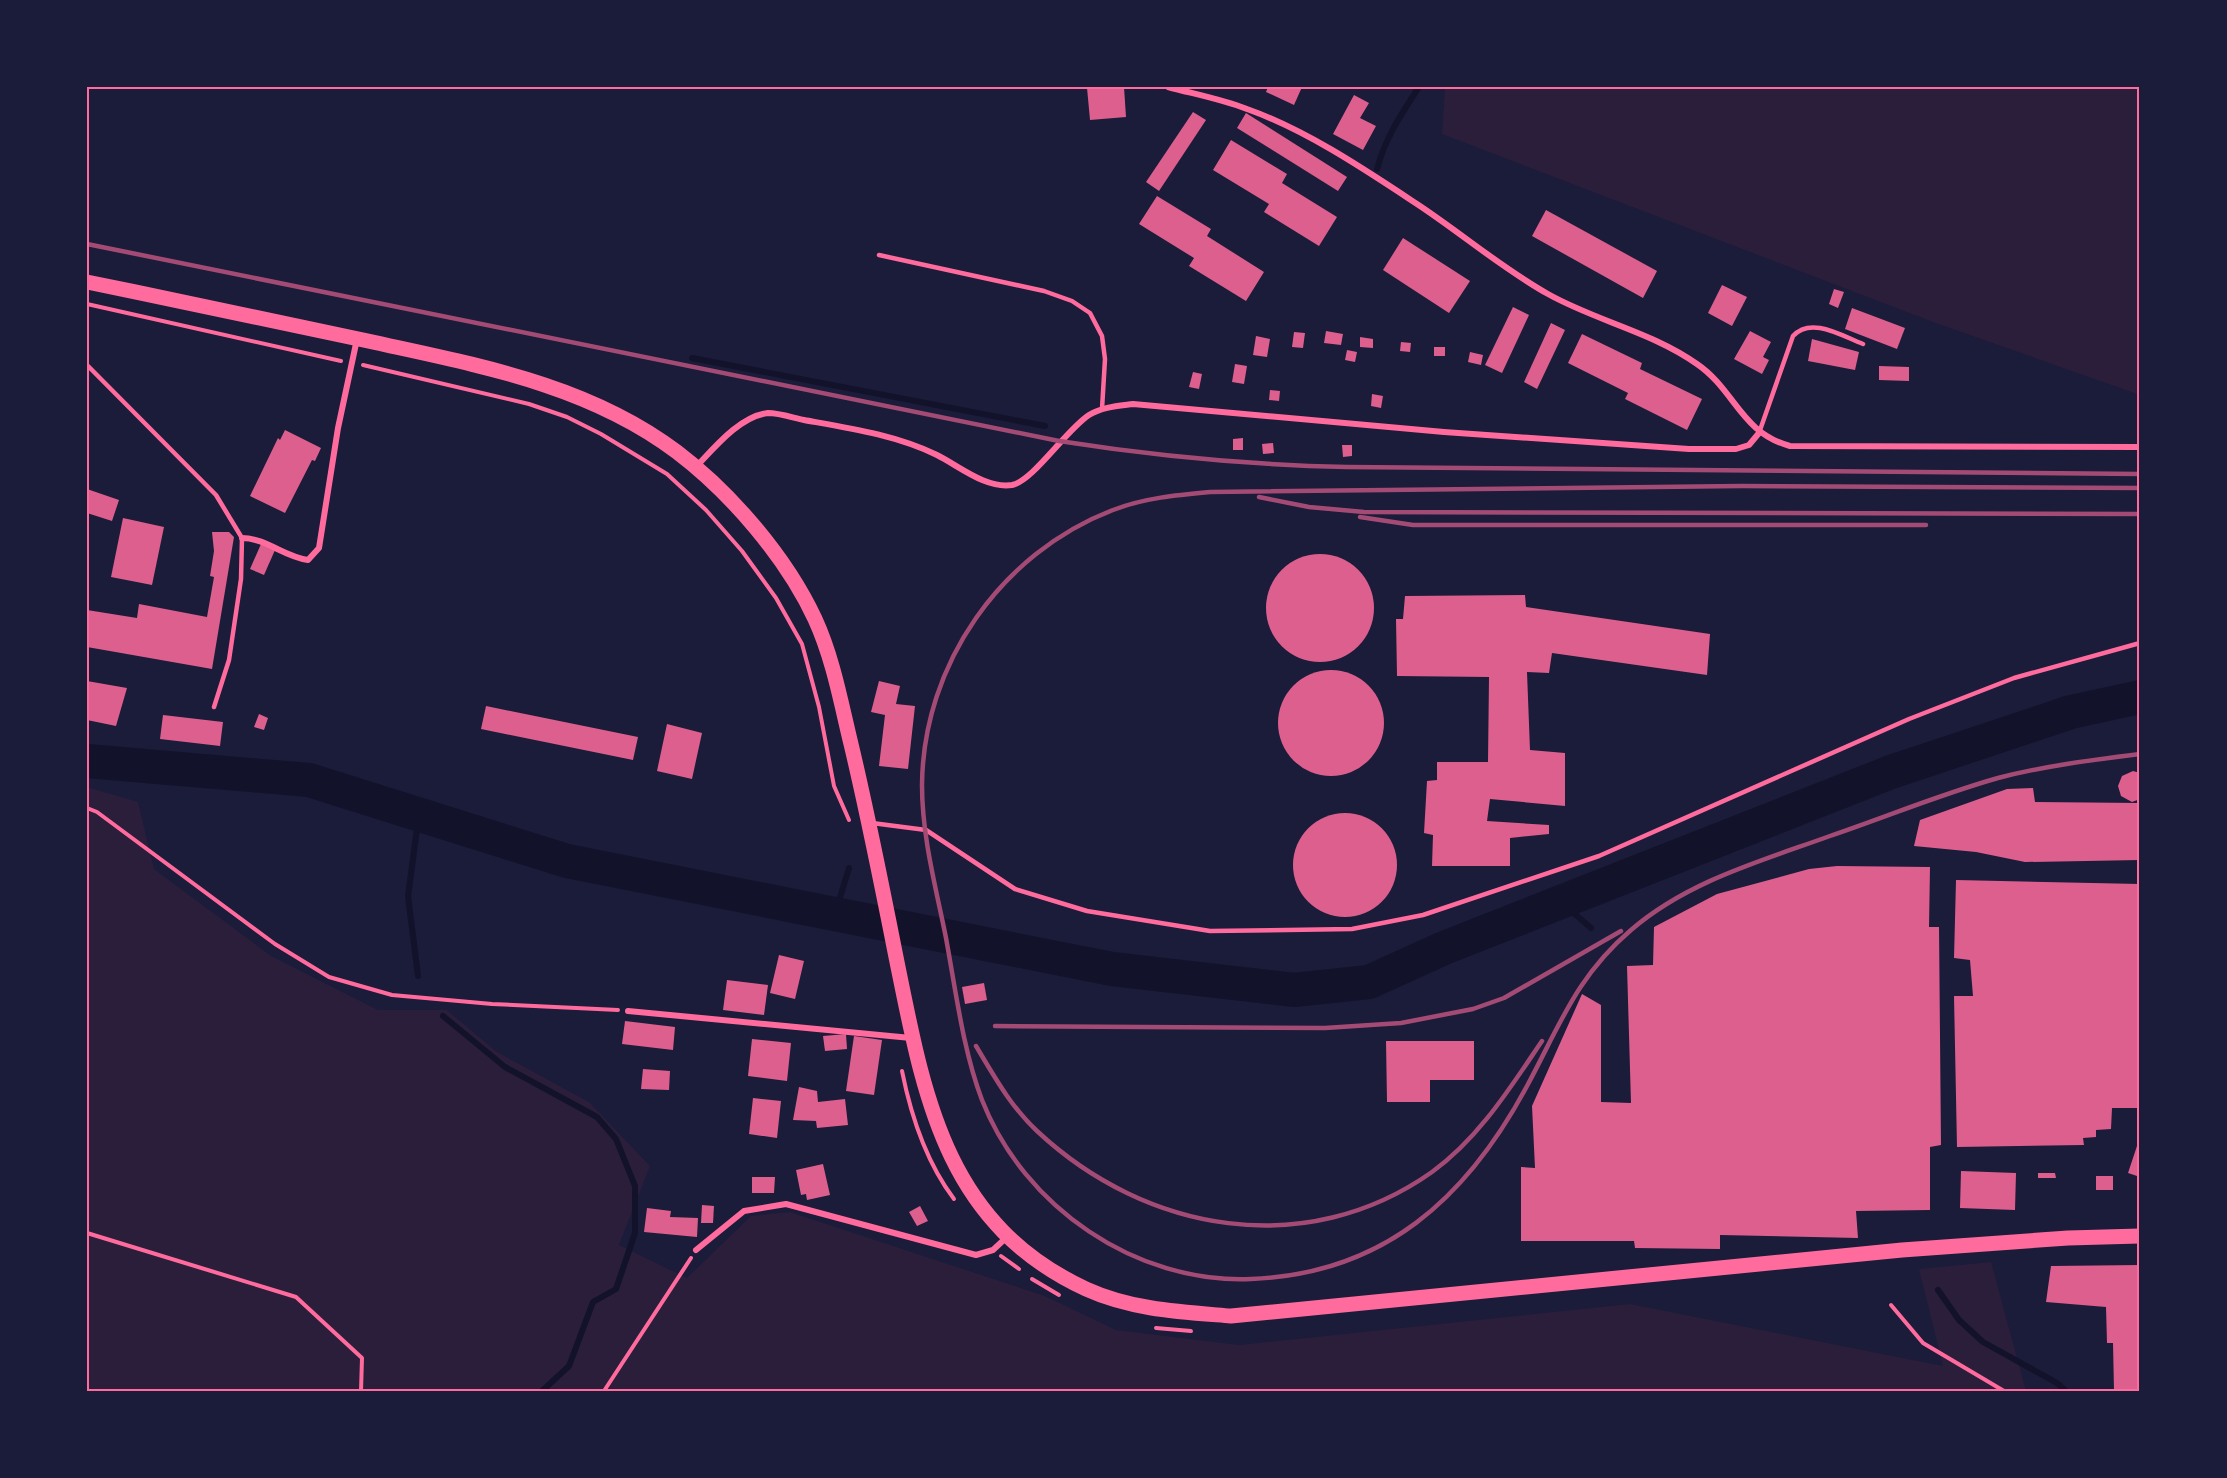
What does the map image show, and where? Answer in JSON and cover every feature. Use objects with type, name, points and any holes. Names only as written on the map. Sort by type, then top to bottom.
[{"type":"main road","points":[[87,282],[482,366],[551,386],[597,404],[639,427],[696,468],[728,497],[758,532],[796,585],[816,621],[836,683],[869,822],[925,1092],[942,1141],[964,1182],[985,1212],[1008,1236],[1046,1265],[1087,1289],[1128,1304],[1171,1312],[1231,1316],[1902,1250],[2068,1238],[2140,1236]]},
{"type":"street","points":[[1168,87],[1247,109],[1309,138],[1415,203],[1549,294],[1661,344],[1696,363],[1719,382],[1759,433],[1774,442],[1790,446],[2140,447]]},
{"type":"street","points":[[242,538],[256,538],[296,558],[308,560],[319,548],[338,428],[357,339]]},
{"type":"street","points":[[696,468],[718,443],[746,422],[768,413],[863,431],[915,444],[987,482],[1013,484],[1025,480],[1074,426],[1102,409],[1133,404],[1444,432],[1689,449],[1736,449],[1749,445],[1759,433]]},
{"type":"street","points":[[628,1011],[912,1038]]},
{"type":"street","points":[[696,1250],[744,1211],[786,1204],[976,1255],[993,1250],[1008,1236]]},
{"type":"lane","points":[[879,255],[1044,291],[1072,301],[1090,313],[1102,336],[1105,359],[1102,409]]},
{"type":"lane","points":[[1759,433],[1793,336],[1800,328],[1812,326],[1863,344]]},
{"type":"lane","points":[[87,365],[216,495],[242,538],[241,579],[229,660],[214,707]]},
{"type":"lane","points":[[869,822],[926,830],[1014,889],[1087,911],[1210,931],[1352,930],[1423,915],[1599,856],[1909,719],[2013,678],[2140,643]]},
{"type":"path","points":[[87,304],[529,404],[567,417],[601,434],[667,474],[698,503],[742,551],[776,598],[802,644],[819,707],[834,786],[852,827]]},
{"type":"path","points":[[87,808],[98,812],[276,944],[329,977],[392,995],[492,1004],[628,1011]]},
{"type":"path","points":[[901,1066],[907,1097],[926,1153],[960,1207]]},
{"type":"path","points":[[87,1233],[296,1297],[362,1358],[361,1391]]},
{"type":"path","points":[[604,1391],[696,1250]]},
{"type":"path","points":[[993,1250],[1043,1287],[1064,1298]]},
{"type":"path","points":[[1891,1305],[1923,1343],[2004,1391]]},
{"type":"path","points":[[1152,1327],[1198,1332]]},
{"type":"shaded area","points":[[1445,87],[2140,87],[2140,395],[1933,322],[1442,134]]},
{"type":"shaded area","points":[[87,787],[138,802],[154,869],[271,956],[378,1010],[447,1010],[497,1052],[589,1102],[650,1166],[619,1245],[687,1278],[751,1216],[790,1212],[1045,1296],[1116,1330],[1239,1345],[1630,1304],[1943,1366],[1919,1269],[1991,1262],[2026,1391],[87,1391]]},
{"type":"building","points":[[1124,87],[1126,117],[1090,120],[1087,88]]},
{"type":"building","points":[[1268,87],[1302,87],[1294,105],[1266,92]]},
{"type":"building","points":[[1354,95],[1369,103],[1360,118],[1376,126],[1363,150],[1333,134]]},
{"type":"building","points":[[1193,112],[1206,120],[1159,191],[1146,182]]},
{"type":"building","points":[[1246,113],[1347,177],[1338,191],[1237,128]]},
{"type":"building","points":[[1231,140],[1287,174],[1282,183],[1337,217],[1319,246],[1264,212],[1269,204],[1213,170]]},
{"type":"building","points":[[1157,196],[1211,229],[1207,236],[1264,272],[1246,301],[1189,266],[1194,258],[1139,224]]},
{"type":"building","points":[[1546,210],[1657,271],[1643,298],[1532,236]]},
{"type":"building","points":[[1403,238],[1470,281],[1449,313],[1383,270]]},
{"type":"building","points":[[1722,285],[1747,297],[1732,326],[1708,313]]},
{"type":"building","points":[[1834,289],[1844,292],[1838,308],[1829,304]]},
{"type":"building","points":[[1513,307],[1529,315],[1502,373],[1485,365]]},
{"type":"building","points":[[1852,308],[1905,328],[1897,349],[1845,329]]},
{"type":"building","points":[[1551,323],[1565,330],[1537,389],[1524,382]]},
{"type":"building","points":[[1326,331],[1343,334],[1341,345],[1324,343]]},
{"type":"building","points":[[1750,331],[1771,342],[1763,357],[1769,360],[1762,374],[1734,359]]},
{"type":"building","points":[[1294,332],[1305,333],[1303,348],[1292,347]]},
{"type":"building","points":[[1582,334],[1642,363],[1640,369],[1702,399],[1687,430],[1625,399],[1628,393],[1568,363]]},
{"type":"building","points":[[1256,336],[1270,339],[1267,357],[1253,355]]},
{"type":"building","points":[[1360,337],[1373,339],[1373,348],[1360,347]]},
{"type":"building","points":[[1812,339],[1859,352],[1855,370],[1808,361]]},
{"type":"building","points":[[1401,342],[1411,343],[1410,352],[1400,351]]},
{"type":"building","points":[[1434,347],[1445,347],[1445,356],[1434,356]]},
{"type":"building","points":[[1347,350],[1357,352],[1355,362],[1345,360]]},
{"type":"building","points":[[1470,352],[1483,355],[1481,365],[1468,362]]},
{"type":"building","points":[[1235,364],[1247,366],[1244,384],[1232,382]]},
{"type":"building","points":[[1879,366],[1909,367],[1909,381],[1879,380]]},
{"type":"building","points":[[1193,372],[1202,374],[1199,389],[1189,387]]},
{"type":"building","points":[[1270,390],[1280,391],[1279,401],[1269,400]]},
{"type":"building","points":[[1372,394],[1383,396],[1381,408],[1371,406]]},
{"type":"building","points":[[285,430],[321,448],[315,461],[312,460],[285,513],[250,496],[278,438],[280,440]]},
{"type":"building","points":[[1243,438],[1243,450],[1233,450],[1233,439]]},
{"type":"building","points":[[1273,443],[1274,453],[1263,454],[1262,444]]},
{"type":"building","points":[[1342,445],[1352,445],[1352,456],[1343,457]]},
{"type":"building","points":[[87,489],[119,500],[112,521],[87,513]]},
{"type":"building","points":[[123,518],[164,527],[152,585],[111,577]]},
{"type":"building","points":[[212,532],[229,532],[234,537],[212,669],[87,647],[87,610],[137,618],[139,604],[207,617],[214,577],[210,576],[214,551]]},
{"type":"building","points":[[261,544],[275,550],[264,575],[250,569]]},
{"type":"building","points":[[1320,554],[1341,558],[1358,570],[1370,587],[1374,608],[1370,629],[1358,646],[1341,658],[1320,662],[1299,658],[1282,646],[1270,629],[1266,608],[1270,587],[1282,570],[1299,558]]},
{"type":"building","points":[[1525,595],[1526,607],[1710,634],[1707,675],[1552,653],[1549,673],[1527,672],[1530,750],[1565,753],[1565,806],[1490,799],[1487,821],[1549,825],[1549,834],[1510,838],[1510,866],[1432,866],[1433,835],[1424,833],[1427,781],[1437,780],[1437,762],[1488,762],[1489,677],[1397,676],[1396,619],[1403,619],[1405,596]]},
{"type":"building","points":[[1331,670],[1351,674],[1369,685],[1380,703],[1384,723],[1380,743],[1369,761],[1351,772],[1331,776],[1311,772],[1293,761],[1282,743],[1278,723],[1282,703],[1293,685],[1311,674]]},
{"type":"building","points":[[87,681],[127,688],[116,726],[87,720]]},
{"type":"building","points":[[879,681],[900,686],[896,704],[915,706],[908,769],[879,766],[885,715],[871,712]]},
{"type":"building","points":[[486,706],[638,737],[633,760],[481,729]]},
{"type":"building","points":[[259,714],[268,718],[264,730],[254,727]]},
{"type":"building","points":[[163,715],[223,722],[220,746],[160,739]]},
{"type":"building","points":[[667,724],[702,733],[692,779],[657,771]]},
{"type":"building","points":[[2133,771],[2140,773],[2140,799],[2132,802],[2121,796],[2118,786],[2122,776]]},
{"type":"building","points":[[2033,788],[2035,802],[2140,803],[2140,860],[2025,862],[1976,852],[1914,846],[1920,820],[2007,789]]},
{"type":"building","points":[[1345,813],[1365,817],[1382,828],[1393,845],[1397,865],[1393,885],[1382,902],[1365,913],[1345,917],[1325,913],[1308,902],[1297,885],[1293,865],[1297,845],[1308,828],[1325,817]]},
{"type":"building","points":[[1837,866],[1930,867],[1929,927],[1939,927],[1941,1145],[1930,1147],[1930,1210],[1856,1211],[1858,1238],[1720,1235],[1720,1249],[1635,1248],[1634,1241],[1521,1241],[1521,1167],[1535,1168],[1532,1106],[1582,994],[1601,1005],[1601,1102],[1631,1103],[1627,966],[1653,965],[1654,927],[1717,894],[1809,869]]},
{"type":"building","points":[[1956,880],[2140,884],[2140,1108],[2112,1108],[2111,1129],[2096,1130],[2096,1137],[2083,1138],[2084,1145],[1957,1147],[1954,996],[1973,996],[1970,960],[1954,958]]},
{"type":"building","points":[[779,955],[804,961],[795,999],[770,993]]},
{"type":"building","points":[[727,980],[768,985],[764,1015],[723,1010]]},
{"type":"building","points":[[984,983],[987,1000],[965,1004],[962,987]]},
{"type":"building","points":[[625,1021],[675,1027],[673,1050],[622,1044]]},
{"type":"building","points":[[846,1034],[847,1049],[825,1051],[823,1036]]},
{"type":"building","points":[[854,1036],[882,1040],[874,1095],[846,1091]]},
{"type":"building","points":[[752,1039],[791,1043],[787,1081],[748,1076]]},
{"type":"building","points":[[1386,1041],[1474,1041],[1474,1080],[1430,1080],[1430,1102],[1387,1102]]},
{"type":"building","points":[[643,1069],[670,1071],[669,1090],[641,1089]]},
{"type":"building","points":[[799,1087],[817,1091],[818,1102],[845,1099],[848,1125],[817,1128],[816,1121],[793,1120]]},
{"type":"building","points":[[753,1098],[781,1101],[777,1138],[749,1134]]},
{"type":"building","points":[[2140,1137],[2140,1177],[2128,1173]]},
{"type":"building","points":[[823,1164],[830,1195],[807,1200],[806,1194],[801,1195],[796,1170]]},
{"type":"building","points":[[1961,1171],[2016,1173],[2015,1210],[1960,1208]]},
{"type":"building","points":[[2038,1173],[2055,1173],[2056,1178],[2038,1178]]},
{"type":"building","points":[[2096,1176],[2113,1176],[2113,1190],[2096,1190]]},
{"type":"building","points":[[752,1177],[775,1177],[774,1193],[752,1193]]},
{"type":"building","points":[[702,1205],[714,1206],[713,1223],[701,1223]]},
{"type":"building","points":[[920,1206],[928,1221],[917,1226],[909,1212]]},
{"type":"building","points":[[647,1208],[671,1211],[670,1217],[698,1218],[697,1237],[644,1232]]},
{"type":"building","points":[[2140,1265],[2140,1391],[2114,1391],[2113,1343],[2107,1343],[2106,1307],[2046,1302],[2051,1266]]},
{"type":"waterway","points":[[1377,169],[1389,136],[1419,87]]},
{"type":"waterway","points":[[692,358],[1045,426]]},
{"type":"waterway","points":[[87,761],[309,780],[567,861],[1112,969],[1294,990],[1369,982],[1444,948],[1891,772],[2071,712],[2140,697]]},
{"type":"waterway","points":[[418,976],[408,896],[419,814]]},
{"type":"waterway","points":[[835,914],[849,868]]},
{"type":"waterway","points":[[1561,902],[1591,928]]},
{"type":"waterway","points":[[443,1016],[505,1067],[597,1117],[616,1139],[635,1186],[635,1233],[616,1289],[593,1302],[569,1366],[542,1391]]},
{"type":"waterway","points":[[1938,1290],[1959,1320],[1983,1342],[2057,1383],[2066,1391]]},
{"type":"railway","points":[[87,244],[1059,441],[1131,451],[1239,462],[1347,467],[2140,474]]},
{"type":"railway","points":[[2140,488],[1741,486],[1210,492],[1149,500],[1113,510],[1073,529],[1036,554],[1004,584],[976,618],[953,656],[937,697],[926,740],[922,785],[924,824],[930,862],[965,1041],[975,1081],[1001,1139],[1026,1174],[1055,1205],[1089,1232],[1126,1253],[1166,1268],[1208,1277],[1251,1279],[1299,1274],[1342,1262],[1381,1245],[1416,1223],[1448,1195],[1477,1163],[1503,1126],[1571,1003],[1596,966],[1631,930],[1676,898],[1752,864],[1977,784],[2050,767],[2140,754]]},
{"type":"railway","points":[[1259,497],[1309,507],[1364,512],[2140,514]]},
{"type":"railway","points":[[1360,517],[1413,525],[1926,525]]},
{"type":"railway","points":[[995,1026],[1325,1028],[1401,1023],[1473,1009],[1504,998],[1621,931]]},
{"type":"railway","points":[[976,1046],[1003,1091],[1019,1112],[1037,1131],[1080,1166],[1127,1193],[1177,1212],[1228,1223],[1280,1225],[1332,1217],[1383,1200],[1432,1172],[1449,1159],[1479,1128],[1506,1094],[1542,1041]]}]
